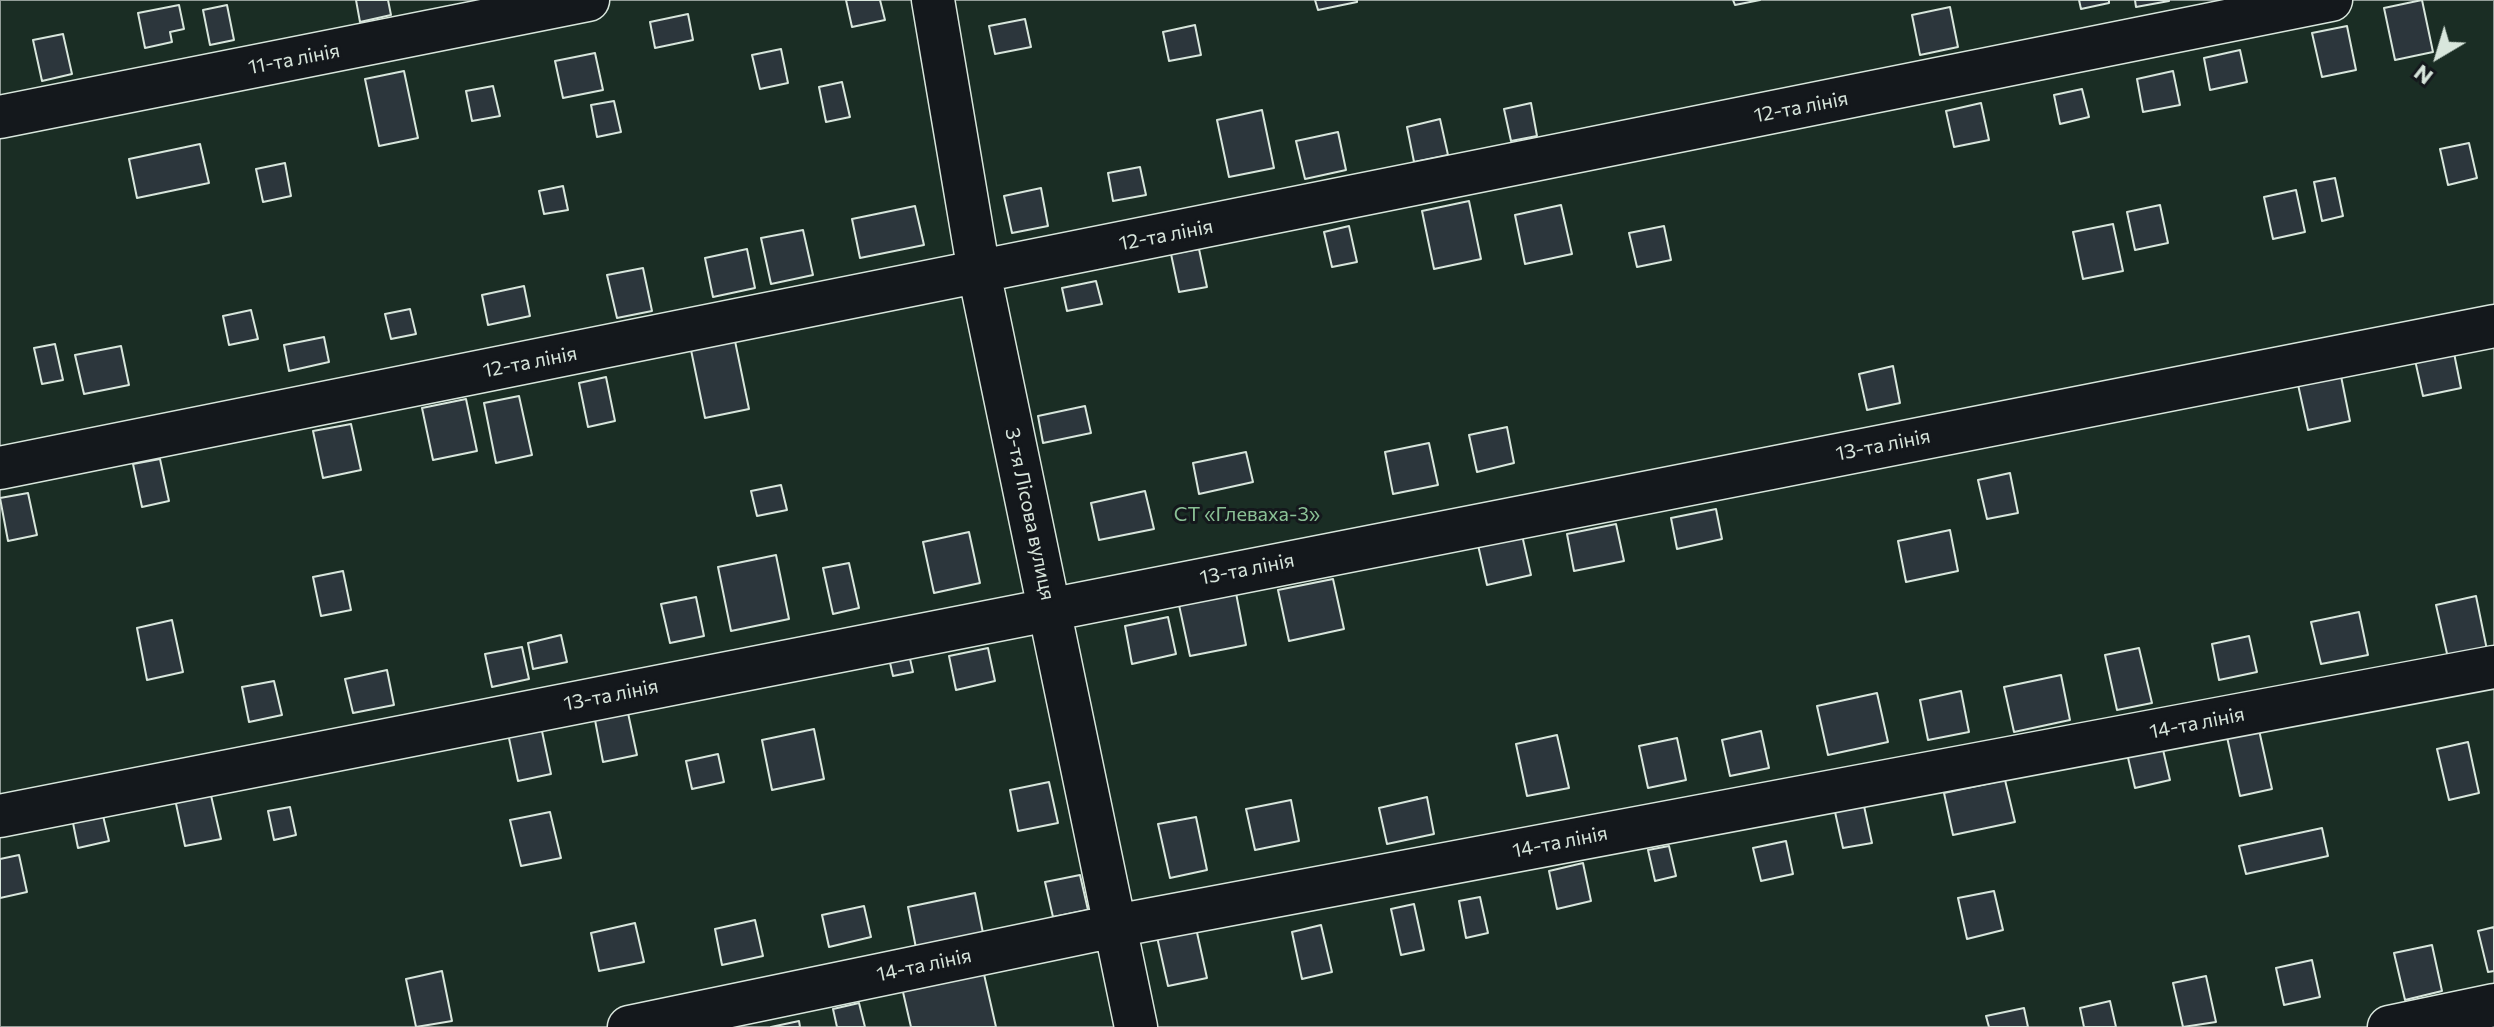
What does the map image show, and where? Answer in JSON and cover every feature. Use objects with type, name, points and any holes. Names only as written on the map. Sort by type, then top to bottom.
[{"type":"street","name":"11-та лінія","points":[[0,117],[588,0]]},
{"type":"street","name":"3-тя Лісова вулиця","points":[[933,0],[979,272],[1136,1027]]},
{"type":"street","name":"12-та лінія","points":[[0,468],[2331,0]]},
{"type":"street","name":"13-та лінія","points":[[0,816],[2494,326]]},
{"type":"street","name":"14-та лінія","points":[[629,1027],[1115,926],[2494,667]]},
{"type":"street","points":[[2389,1027],[2494,1005]]},
{"type":"green space","name":"СТ «Глеваха-3»","points":[[0,0],[2494,0],[2494,1027],[0,1027]]},
{"type":"building","points":[[356,0],[388,0],[391,15],[360,22]]},
{"type":"building","points":[[846,0],[880,0],[885,20],[852,27]]},
{"type":"building","points":[[1315,0],[1357,0],[1357,2],[1318,10]]},
{"type":"building","points":[[1733,0],[1760,0],[1735,5]]},
{"type":"building","points":[[2079,0],[2109,0],[2109,3],[2081,9]]},
{"type":"building","points":[[2135,0],[2169,0],[2169,1],[2136,7]]},
{"type":"building","points":[[2422,0],[2433,52],[2395,60],[2384,8]]},
{"type":"building","points":[[179,5],[184,29],[170,32],[172,42],[145,48],[138,13]]},
{"type":"building","points":[[227,5],[234,40],[210,45],[203,10]]},
{"type":"building","points":[[1950,7],[1958,47],[1920,55],[1912,15]]},
{"type":"building","points":[[688,14],[693,40],[655,48],[650,22]]},
{"type":"building","points":[[1025,19],[1031,47],[995,54],[989,26]]},
{"type":"building","points":[[1195,25],[1201,55],[1169,61],[1163,32]]},
{"type":"building","points":[[2347,26],[2356,70],[2322,77],[2312,33]]},
{"type":"building","points":[[63,34],[72,74],[42,81],[33,40]]},
{"type":"building","points":[[781,49],[788,83],[760,89],[752,55]]},
{"type":"building","points":[[2240,50],[2247,82],[2210,90],[2204,58]]},
{"type":"building","points":[[595,53],[603,90],[563,98],[555,61]]},
{"type":"building","points":[[404,71],[418,138],[379,146],[365,79]]},
{"type":"building","points":[[2173,71],[2180,105],[2143,112],[2137,79]]},
{"type":"building","points":[[842,82],[850,117],[826,122],[819,87]]},
{"type":"building","points":[[493,86],[500,116],[472,121],[466,91]]},
{"type":"building","points":[[2082,89],[2089,117],[2060,124],[2054,95]]},
{"type":"building","points":[[614,101],[621,132],[597,137],[591,105]]},
{"type":"building","points":[[1531,103],[1537,136],[1511,141],[1504,109]]},
{"type":"building","points":[[1981,103],[1989,140],[1954,147],[1946,111]]},
{"type":"building","points":[[1262,110],[1274,168],[1229,177],[1217,120]]},
{"type":"building","points":[[1440,119],[1448,155],[1414,162],[1407,127]]},
{"type":"building","points":[[1338,132],[1346,170],[1305,179],[1296,141]]},
{"type":"building","points":[[2469,143],[2477,178],[2448,185],[2440,149]]},
{"type":"building","points":[[200,144],[209,183],[137,198],[129,159]]},
{"type":"building","points":[[285,163],[291,196],[263,202],[256,169]]},
{"type":"building","points":[[1140,167],[1146,195],[1113,201],[1108,173]]},
{"type":"building","points":[[2335,178],[2343,216],[2322,221],[2314,182]]},
{"type":"building","points":[[563,186],[568,210],[544,214],[539,191]]},
{"type":"building","points":[[1041,188],[1048,226],[1012,233],[1004,196]]},
{"type":"building","points":[[2296,190],[2305,232],[2273,239],[2264,197]]},
{"type":"building","points":[[1469,201],[1481,259],[1434,269],[1422,211]]},
{"type":"building","points":[[1561,205],[1572,254],[1525,264],[1515,215]]},
{"type":"building","points":[[2160,205],[2168,243],[2135,250],[2127,212]]},
{"type":"building","points":[[915,206],[924,245],[860,258],[852,219]]},
{"type":"building","points":[[2113,224],[2123,271],[2083,279],[2073,232]]},
{"type":"building","points":[[1349,226],[1357,262],[1332,267],[1324,232]]},
{"type":"building","points":[[1664,226],[1671,260],[1637,267],[1629,233]]},
{"type":"building","points":[[803,230],[813,275],[771,284],[761,238]]},
{"type":"building","points":[[747,249],[755,288],[713,297],[705,258]]},
{"type":"building","points":[[1199,249],[1207,287],[1179,292],[1171,254]]},
{"type":"building","points":[[643,268],[652,311],[617,318],[607,275]]},
{"type":"building","points":[[1096,281],[1102,304],[1067,311],[1062,288]]},
{"type":"building","points":[[524,286],[530,316],[488,325],[482,295]]},
{"type":"building","points":[[410,309],[416,334],[391,339],[385,314]]},
{"type":"building","points":[[251,310],[258,339],[229,345],[223,316]]},
{"type":"building","points":[[324,337],[329,362],[289,371],[284,345]]},
{"type":"building","points":[[735,341],[749,409],[705,418],[691,350]]},
{"type":"building","points":[[2452,343],[2461,388],[2423,396],[2413,351]]},
{"type":"building","points":[[55,344],[63,380],[42,384],[34,348]]},
{"type":"building","points":[[121,346],[129,385],[84,394],[75,355]]},
{"type":"building","points":[[1893,366],[1900,403],[1867,410],[1859,374]]},
{"type":"building","points":[[2340,371],[2350,421],[2308,430],[2297,380]]},
{"type":"building","points":[[606,377],[615,421],[588,427],[579,383]]},
{"type":"building","points":[[519,396],[532,455],[496,463],[484,403]]},
{"type":"building","points":[[466,399],[477,451],[433,460],[422,408]]},
{"type":"building","points":[[1085,406],[1091,433],[1043,443],[1038,416]]},
{"type":"building","points":[[351,424],[361,470],[323,478],[313,431]]},
{"type":"building","points":[[1507,427],[1514,463],[1477,472],[1469,435]]},
{"type":"building","points":[[1429,443],[1438,485],[1393,494],[1385,452]]},
{"type":"building","points":[[1246,452],[1253,482],[1199,494],[1193,463]]},
{"type":"building","points":[[160,459],[169,501],[142,507],[133,464]]},
{"type":"building","points":[[2010,473],[2018,513],[1987,519],[1978,480]]},
{"type":"building","points":[[781,485],[787,510],[757,516],[751,491]]},
{"type":"building","points":[[1145,491],[1154,529],[1099,540],[1091,503]]},
{"type":"building","points":[[28,493],[37,535],[8,541],[0,498]]},
{"type":"building","points":[[1716,509],[1722,539],[1677,549],[1671,518]]},
{"type":"building","points":[[1616,524],[1624,561],[1574,571],[1567,534]]},
{"type":"building","points":[[1950,530],[1958,571],[1906,582],[1898,541]]},
{"type":"building","points":[[969,532],[980,583],[934,593],[923,542]]},
{"type":"building","points":[[1522,535],[1531,575],[1487,585],[1478,545]]},
{"type":"building","points":[[776,555],[789,619],[731,631],[718,567]]},
{"type":"building","points":[[849,563],[859,608],[833,614],[823,568]]},
{"type":"building","points":[[343,571],[351,610],[321,616],[313,577]]},
{"type":"building","points":[[1333,579],[1344,629],[1289,641],[1278,590]]},
{"type":"building","points":[[1236,593],[1246,645],[1190,656],[1179,605]]},
{"type":"building","points":[[2476,596],[2487,650],[2448,658],[2436,605]]},
{"type":"building","points":[[696,597],[704,636],[670,643],[661,604]]},
{"type":"building","points":[[2359,612],[2368,655],[2321,664],[2311,622]]},
{"type":"building","points":[[1168,617],[1176,654],[1132,664],[1125,626]]},
{"type":"building","points":[[172,620],[183,672],[147,680],[137,628]]},
{"type":"building","points":[[561,635],[567,662],[533,669],[528,643]]},
{"type":"building","points":[[2249,636],[2257,672],[2219,680],[2212,644]]},
{"type":"building","points":[[906,641],[913,672],[893,676],[886,645]]},
{"type":"building","points":[[522,647],[529,679],[492,687],[485,654]]},
{"type":"building","points":[[988,648],[995,681],[956,690],[949,656]]},
{"type":"building","points":[[2139,648],[2152,703],[2117,710],[2105,655]]},
{"type":"building","points":[[387,670],[394,705],[353,713],[345,679]]},
{"type":"building","points":[[2061,675],[2070,720],[2014,732],[2004,687]]},
{"type":"building","points":[[274,681],[282,715],[249,722],[242,687]]},
{"type":"building","points":[[1961,691],[1969,732],[1928,740],[1920,700]]},
{"type":"building","points":[[1877,693],[1888,742],[1828,755],[1817,706]]},
{"type":"building","points":[[628,713],[637,755],[603,762],[595,720]]},
{"type":"building","points":[[539,717],[551,774],[518,781],[506,724]]},
{"type":"building","points":[[814,729],[824,779],[772,790],[762,740]]},
{"type":"building","points":[[2259,730],[2272,789],[2240,796],[2227,737]]},
{"type":"building","points":[[1761,731],[1769,768],[1730,776],[1722,740]]},
{"type":"building","points":[[1557,735],[1569,788],[1527,796],[1516,744]]},
{"type":"building","points":[[1677,738],[1686,780],[1648,788],[1639,746]]},
{"type":"building","points":[[2161,741],[2170,780],[2135,788],[2126,749]]},
{"type":"building","points":[[2468,742],[2479,793],[2449,800],[2437,749]]},
{"type":"building","points":[[718,754],[724,782],[692,789],[686,761]]},
{"type":"building","points":[[2005,780],[2015,822],[1953,835],[1944,793]]},
{"type":"building","points":[[1049,782],[1058,823],[1018,831],[1010,790]]},
{"type":"building","points":[[210,791],[221,839],[185,846],[175,799]]},
{"type":"building","points":[[1427,797],[1434,834],[1387,844],[1379,808]]},
{"type":"building","points":[[1291,800],[1299,841],[1255,850],[1246,809]]},
{"type":"building","points":[[1864,806],[1872,843],[1843,848],[1835,812]]},
{"type":"building","points":[[101,807],[109,841],[78,848],[71,813]]},
{"type":"building","points":[[290,807],[296,835],[274,840],[268,811]]},
{"type":"building","points":[[550,812],[561,858],[521,866],[510,820]]},
{"type":"building","points":[[1196,817],[1207,870],[1170,878],[1158,824]]},
{"type":"building","points":[[2322,828],[2328,856],[2246,874],[2239,846]]},
{"type":"building","points":[[1786,841],[1793,874],[1761,881],[1753,848]]},
{"type":"building","points":[[1669,846],[1676,876],[1655,881],[1648,850]]},
{"type":"building","points":[[19,855],[27,892],[0,898],[0,859]]},
{"type":"building","points":[[1583,863],[1591,901],[1557,909],[1549,871]]},
{"type":"building","points":[[1080,875],[1088,910],[1053,917],[1045,882]]},
{"type":"building","points":[[1994,891],[2003,930],[1967,939],[1958,898]]},
{"type":"building","points":[[975,893],[983,933],[916,948],[908,907]]},
{"type":"building","points":[[1480,897],[1488,933],[1466,938],[1459,901]]},
{"type":"building","points":[[1414,904],[1424,950],[1401,955],[1391,909]]},
{"type":"building","points":[[864,906],[871,937],[829,947],[822,915]]},
{"type":"building","points":[[1194,919],[1207,978],[1168,986],[1155,928]]},
{"type":"building","points":[[755,920],[763,956],[722,965],[715,929]]},
{"type":"building","points":[[635,923],[644,962],[599,971],[591,933]]},
{"type":"building","points":[[1321,925],[1332,972],[1302,979],[1292,932]]},
{"type":"building","points":[[2494,927],[2494,971],[2488,972],[2478,931]]},
{"type":"building","points":[[2432,945],[2442,991],[2405,1000],[2394,953]]},
{"type":"building","points":[[2312,960],[2320,997],[2284,1005],[2276,968]]},
{"type":"building","points":[[981,961],[996,1027],[911,1027],[900,979]]},
{"type":"building","points":[[442,971],[452,1021],[416,1027],[406,979]]},
{"type":"building","points":[[2206,976],[2216,1022],[2183,1027],[2173,983]]},
{"type":"building","points":[[2110,1001],[2116,1027],[2084,1027],[2080,1008]]},
{"type":"building","points":[[859,1003],[865,1027],[837,1027],[833,1009]]},
{"type":"building","points":[[2024,1008],[2028,1027],[1989,1027],[1986,1016]]},
{"type":"building","points":[[799,1021],[800,1027],[771,1027]]}]
